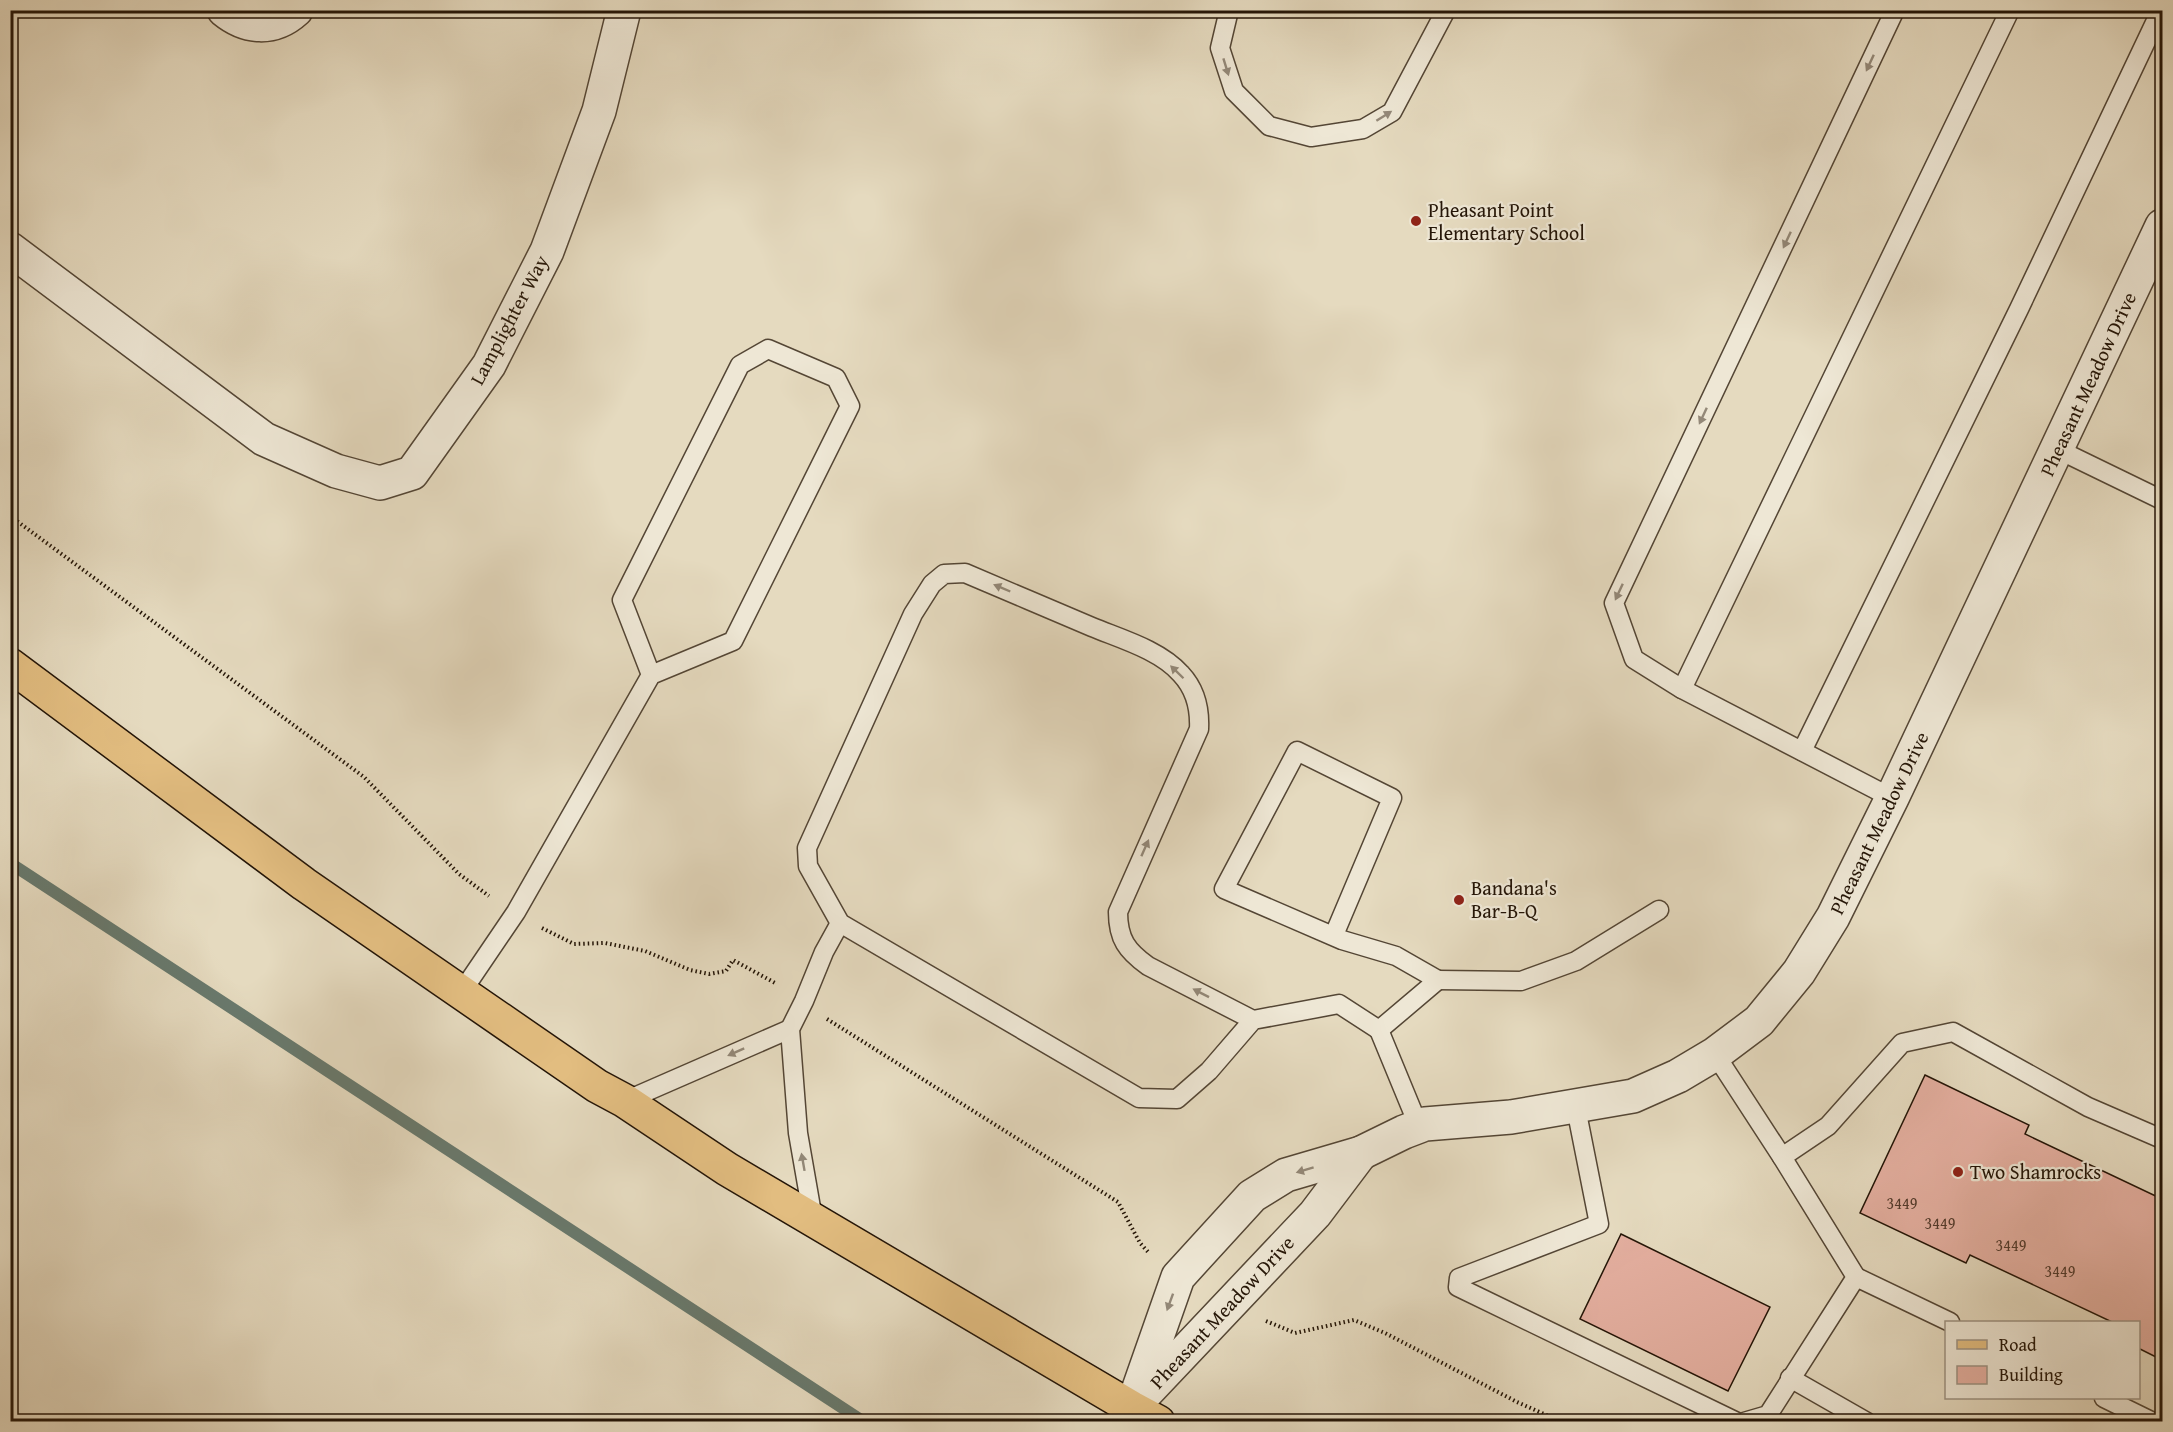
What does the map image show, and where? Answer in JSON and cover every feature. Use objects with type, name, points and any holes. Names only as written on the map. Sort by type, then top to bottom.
[{"type":"main road","points":[[10,665],[304,884],[597,1086],[625,1101],[727,1169],[1138,1417]]},
{"type":"street","points":[[224,10],[239,21],[255,26],[273,24],[288,17],[296,10]]},
{"type":"street","name":"Lamplighter Way","points":[[10,249],[264,439],[336,471],[380,483],[412,473],[489,365],[547,250],[599,111],[624,10]]},
{"type":"street","name":"Pheasant Meadow Drive","points":[[1138,1417],[1179,1277],[1252,1196],[1287,1175],[1361,1153],[1425,1124],[1511,1117],[1576,1108],[1633,1096],[1678,1076],[1715,1054],[1759,1021],[1799,972],[1833,917],[1892,798],[2163,226]]},
{"type":"street","name":"Pheasant Meadow Drive","points":[[1138,1417],[1228,1305],[1315,1214],[1361,1153]]},
{"type":"lane","points":[[1229,10],[1220,48],[1234,92],[1269,126],[1311,137],[1363,129],[1392,112],[1446,10]]},
{"type":"lane","points":[[1892,798],[1682,689],[1634,659],[1614,603],[1895,10]]},
{"type":"lane","points":[[1682,689],[2010,10]]},
{"type":"lane","points":[[1802,751],[2019,309],[2161,10]]},
{"type":"lane","points":[[460,993],[516,912],[651,675],[733,641],[850,406],[836,378],[768,349],[740,364],[622,600],[651,675]]},
{"type":"lane","points":[[2057,449],[2163,500]]},
{"type":"lane","points":[[1253,1020],[1209,1071],[1177,1099],[1139,1098],[840,923],[808,866],[807,848],[913,614],[932,584],[944,574],[965,573],[1163,658],[1181,674],[1194,693],[1200,711],[1200,729],[1125,892],[1118,912],[1118,928],[1124,942],[1135,957],[1148,966],[1253,1020],[1339,1004],[1379,1029],[1419,1127]]},
{"type":"lane","points":[[1334,935],[1392,798],[1297,751],[1224,889],[1342,940],[1396,956],[1438,980],[1521,981],[1576,962],[1659,909]]},
{"type":"lane","points":[[813,1219],[798,1133],[790,1029],[804,1002],[824,952],[840,923]]},
{"type":"lane","points":[[1379,1029],[1438,980]]},
{"type":"lane","points":[[625,1101],[790,1029]]},
{"type":"lane","points":[[1782,1157],[1828,1126],[1902,1043],[1953,1032],[2088,1107],[2163,1139]]},
{"type":"lane","points":[[1715,1054],[1856,1276],[1946,1321]]},
{"type":"lane","points":[[1576,1108],[1599,1224],[1459,1278],[1458,1287],[1737,1422]]},
{"type":"lane","points":[[1744,1422],[1768,1415],[1856,1276]]},
{"type":"lane","points":[[1790,1378],[1867,1422]]},
{"type":"lane","points":[[2106,1399],[2153,1422]]},
{"type":"path","points":[[10,516],[364,777],[459,874],[486,894],[550,933],[574,944],[605,943],[645,951],[690,970],[710,974],[726,971],[733,960],[774,982],[826,1018],[1118,1202],[1140,1243],[1154,1260],[1179,1277]]},
{"type":"path","points":[[1228,1305],[1295,1333],[1354,1320],[1385,1333],[1517,1402],[1562,1422]]},
{"type":"building","points":[[1925,1075],[2029,1125],[2025,1134],[2162,1199],[2162,1360],[2140,1349],[2140,1321],[2110,1321],[1970,1255],[1966,1263],[1860,1213]]},
{"type":"building","points":[[1621,1234],[1770,1307],[1728,1391],[1580,1319]]},
{"type":"waterway","points":[[10,863],[864,1422]]},
{"type":"place","name":"Pheasant Point Elementary School","points":[[1416,221]]},
{"type":"place","name":"Bandana's Bar-B-Q","points":[[1459,900]]},
{"type":"place","name":"Two Shamrocks","points":[[1958,1172]]}]
